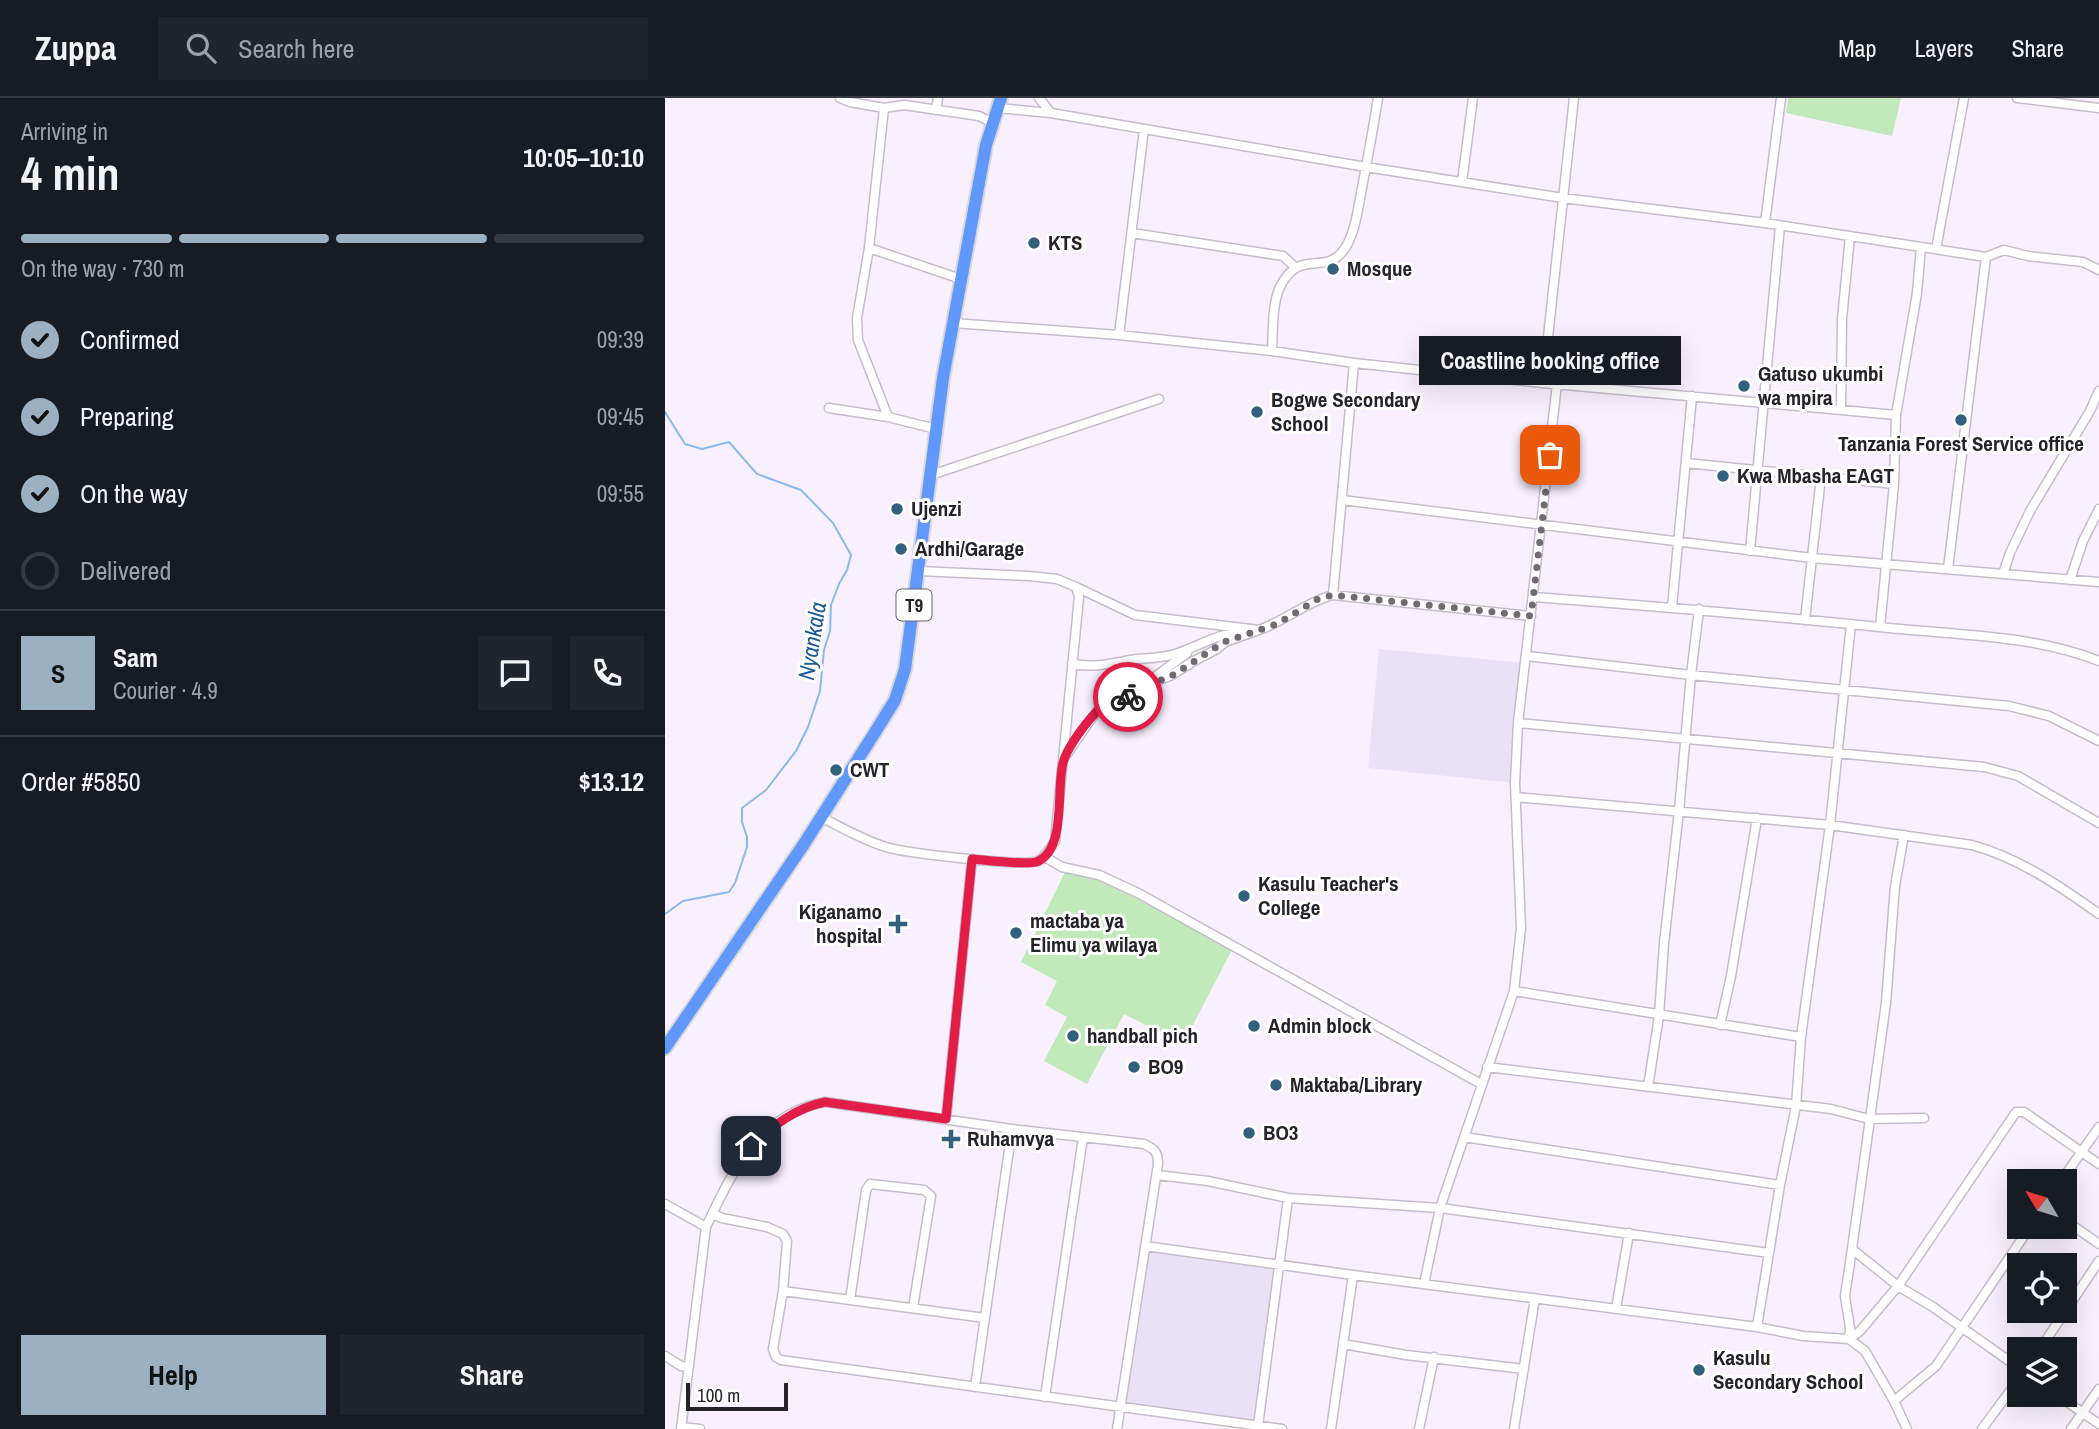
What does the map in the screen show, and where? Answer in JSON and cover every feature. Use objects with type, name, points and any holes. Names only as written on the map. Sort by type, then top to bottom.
[{"type":"highway","name":"T9","points":[[665,1048],[821,817],[895,699],[905,670],[936,429],[953,323],[986,145],[1000,103]]},
{"type":"street","points":[[840,98],[850,103],[884,108],[904,106],[979,116],[993,123]]},
{"type":"street","points":[[936,110],[938,98]]},
{"type":"street","points":[[1039,98],[1051,113]]},
{"type":"street","points":[[1272,351],[1276,301],[1280,287],[1295,267],[1309,262],[1325,264],[1335,260],[1347,244],[1356,218],[1378,98]]},
{"type":"street","points":[[1462,182],[1473,98]]},
{"type":"street","points":[[1543,383],[1574,98]]},
{"type":"street","points":[[1765,223],[1781,98]]},
{"type":"street","points":[[1936,249],[1964,98]]},
{"type":"street","points":[[2017,98],[2099,108]]},
{"type":"street","points":[[1000,103],[1366,167],[1563,198],[1765,223],[1986,257],[2004,250],[2028,256],[2083,262],[2099,270]]},
{"type":"street","points":[[884,108],[869,248],[857,318],[858,340],[888,417]]},
{"type":"street","points":[[1119,335],[1144,129]]},
{"type":"street","points":[[1750,551],[1780,226]]},
{"type":"street","points":[[1132,233],[1283,256],[1295,267]]},
{"type":"street","points":[[1841,410],[1842,319],[1850,236]]},
{"type":"street","points":[[1880,627],[1894,484],[1896,415],[1917,293],[1921,247]]},
{"type":"street","points":[[869,248],[961,279]]},
{"type":"street","points":[[1948,569],[1986,257]]},
{"type":"street","points":[[953,323],[1119,335],[1543,383],[1896,415]]},
{"type":"street","points":[[1333,595],[1354,363]]},
{"type":"street","points":[[1424,1284],[1440,1208],[1514,991],[1521,928],[1516,797],[1518,723],[1557,384]]},
{"type":"street","points":[[2003,574],[2019,533],[2099,391]]},
{"type":"street","points":[[1672,607],[1692,396]]},
{"type":"street","points":[[931,475],[1159,398]]},
{"type":"street","points":[[829,408],[888,417],[936,429]]},
{"type":"street","points":[[1686,463],[1894,484]]},
{"type":"street","points":[[1805,620],[1821,477]]},
{"type":"street","points":[[1342,500],[1812,558],[2099,582]]},
{"type":"street","points":[[2070,580],[2083,541],[2098,514]]},
{"type":"street","points":[[919,570],[1057,579],[1135,615],[1254,631]]},
{"type":"street","points":[[821,817],[861,838],[888,848],[972,859],[1034,863],[1045,857],[1055,841],[1079,597],[1076,587]]},
{"type":"street","points":[[1142,687],[1170,677],[1224,642],[1277,624],[1318,599],[1333,595],[1531,616]]},
{"type":"street","points":[[1534,597],[1699,609],[2008,640],[2068,650],[2099,661]]},
{"type":"street","points":[[1648,1087],[1659,1016],[1664,943],[1699,609]]},
{"type":"street","points":[[1757,1327],[1796,1106],[1801,1037],[1830,825],[1851,624]]},
{"type":"street","points":[[1072,664],[1091,667],[1112,665],[1176,654],[1216,637],[1254,631]]},
{"type":"street","points":[[1063,763],[1068,751],[1099,709],[1129,696],[1193,646]]},
{"type":"street","points":[[1527,656],[2009,706],[2049,716],[2099,741]]},
{"type":"street","points":[[1518,723],[1983,767],[2018,776],[2099,823]]},
{"type":"street","points":[[1516,797],[1830,825],[1972,845],[1990,850],[2041,875],[2099,914]]},
{"type":"street","points":[[1720,1024],[1731,976],[1757,818]]},
{"type":"street","points":[[1849,1339],[1845,1296],[1886,1003],[1895,886],[1904,835]]},
{"type":"street","points":[[1045,857],[1062,867],[1099,875],[1138,893],[1481,1084]]},
{"type":"street","points":[[946,1119],[972,859]]},
{"type":"street","points":[[1514,991],[1801,1037]]},
{"type":"street","points":[[1487,1067],[1831,1110],[1869,1119],[1924,1118]]},
{"type":"street","points":[[700,1429],[681,1428],[706,1227],[728,1180],[751,1146],[776,1123],[810,1105],[825,1102],[1011,1129],[1144,1144],[1154,1149],[1158,1154],[1157,1175],[1117,1429]]},
{"type":"street","points":[[1849,1339],[1860,1331],[1898,1286],[2016,1112],[2024,1112],[2099,1164]]},
{"type":"street","points":[[2069,1169],[2099,1126]]},
{"type":"street","points":[[975,1387],[1011,1129]]},
{"type":"street","points":[[1045,1397],[1083,1137]]},
{"type":"street","points":[[1464,1137],[1780,1185]]},
{"type":"street","points":[[1157,1175],[1208,1181],[1288,1199],[1440,1208],[1769,1253]]},
{"type":"street","points":[[850,1300],[866,1190],[870,1184],[924,1190],[931,1196],[913,1308]]},
{"type":"street","points":[[1258,1426],[1288,1199]]},
{"type":"street","points":[[665,1204],[706,1227]]},
{"type":"street","points":[[713,1214],[767,1227],[783,1234],[787,1241],[783,1291],[773,1349],[776,1357],[781,1360],[1227,1425],[1282,1429]]},
{"type":"street","points":[[2077,1228],[2099,1244]]},
{"type":"street","points":[[1616,1309],[1629,1233]]},
{"type":"street","points":[[1894,1401],[1936,1366],[2022,1239]]},
{"type":"street","points":[[1146,1246],[1757,1327],[1803,1336],[1849,1339],[1865,1351],[1907,1429]]},
{"type":"street","points":[[1852,1249],[1898,1286],[1933,1307],[2007,1360]]},
{"type":"street","points":[[2048,1337],[2099,1261]]},
{"type":"street","points":[[1331,1429],[1353,1275]]},
{"type":"street","points":[[783,1291],[985,1318]]},
{"type":"street","points":[[1514,1429],[1535,1298]]},
{"type":"street","points":[[1343,1344],[1406,1355],[1524,1369]]},
{"type":"street","points":[[665,1356],[681,1366],[689,1367]]},
{"type":"street","points":[[1419,1429],[1434,1357]]},
{"type":"street","points":[[2071,1429],[2099,1389]]},
{"type":"street","points":[[1982,1429],[2007,1395]]},
{"type":"street","points":[[2074,1407],[2099,1424]]},
{"type":"shaded area","points":[[1379,649],[1526,663],[1515,783],[1368,768]]},
{"type":"shaded area","points":[[1147,1247],[1276,1265],[1257,1425],[1122,1406]]},
{"type":"green space","points":[[1788,98],[1901,98],[1892,136],[1786,113]]},
{"type":"green space","points":[[1067,868],[1095,874],[1234,946],[1183,1044],[1124,1014],[1087,1084],[1044,1061],[1067,1017],[1045,1005],[1057,981],[1021,962]]},
{"type":"waterway","name":"Nyankala","points":[[665,412],[685,444],[702,449],[729,442],[757,474],[801,490],[833,523],[851,555],[831,605],[830,631],[824,650],[820,691],[808,727],[796,751],[766,790],[742,808],[747,847],[735,883],[729,892],[683,901],[665,914]]},
{"type":"way so far","points":[[1128,697],[1142,687],[1170,677],[1224,642],[1277,624],[1318,599],[1333,595],[1531,616],[1550,455]]},
{"type":"place","name":"KTS","points":[[1034,243]]},
{"type":"place","name":"Mosque","points":[[1333,269]]},
{"type":"place","name":"Gatuso ukumbi wa mpira","points":[[1744,386]]},
{"type":"place","name":"Bogwe Secondary School","points":[[1257,412]]},
{"type":"place","name":"Tanzania Forest Service office","points":[[1961,420]]},
{"type":"place","name":"Coastline booking office","points":[[1550,455]]},
{"type":"place","name":"Kwa Mbasha EAGT","points":[[1723,476]]},
{"type":"place","name":"Ujenzi","points":[[897,509]]},
{"type":"place","name":"Ardhi/Garage","points":[[901,549]]},
{"type":"place","name":"CWT","points":[[836,770]]},
{"type":"place","name":"Kasulu Teacher's College","points":[[1244,896]]},
{"type":"place","name":"Kiganamo hospital","points":[[898,924]]},
{"type":"place","name":"mactaba ya Elimu ya wilaya","points":[[1016,933]]},
{"type":"place","name":"Admin block","points":[[1254,1026]]},
{"type":"place","name":"handball pich","points":[[1073,1036]]},
{"type":"place","name":"BO9","points":[[1134,1067]]},
{"type":"place","name":"Maktaba/Library","points":[[1276,1085]]},
{"type":"place","name":"BO3","points":[[1249,1133]]},
{"type":"place","name":"Ruhamvya","points":[[951,1139]]},
{"type":"place","name":"Kasulu Secondary School","points":[[1699,1370]]},
{"type":"route","points":[[751,1146],[776,1123],[810,1105],[825,1102],[946,1119],[972,859],[1034,863],[1045,857],[1055,841],[1063,763],[1068,751],[1099,709],[1128,697]]}]
